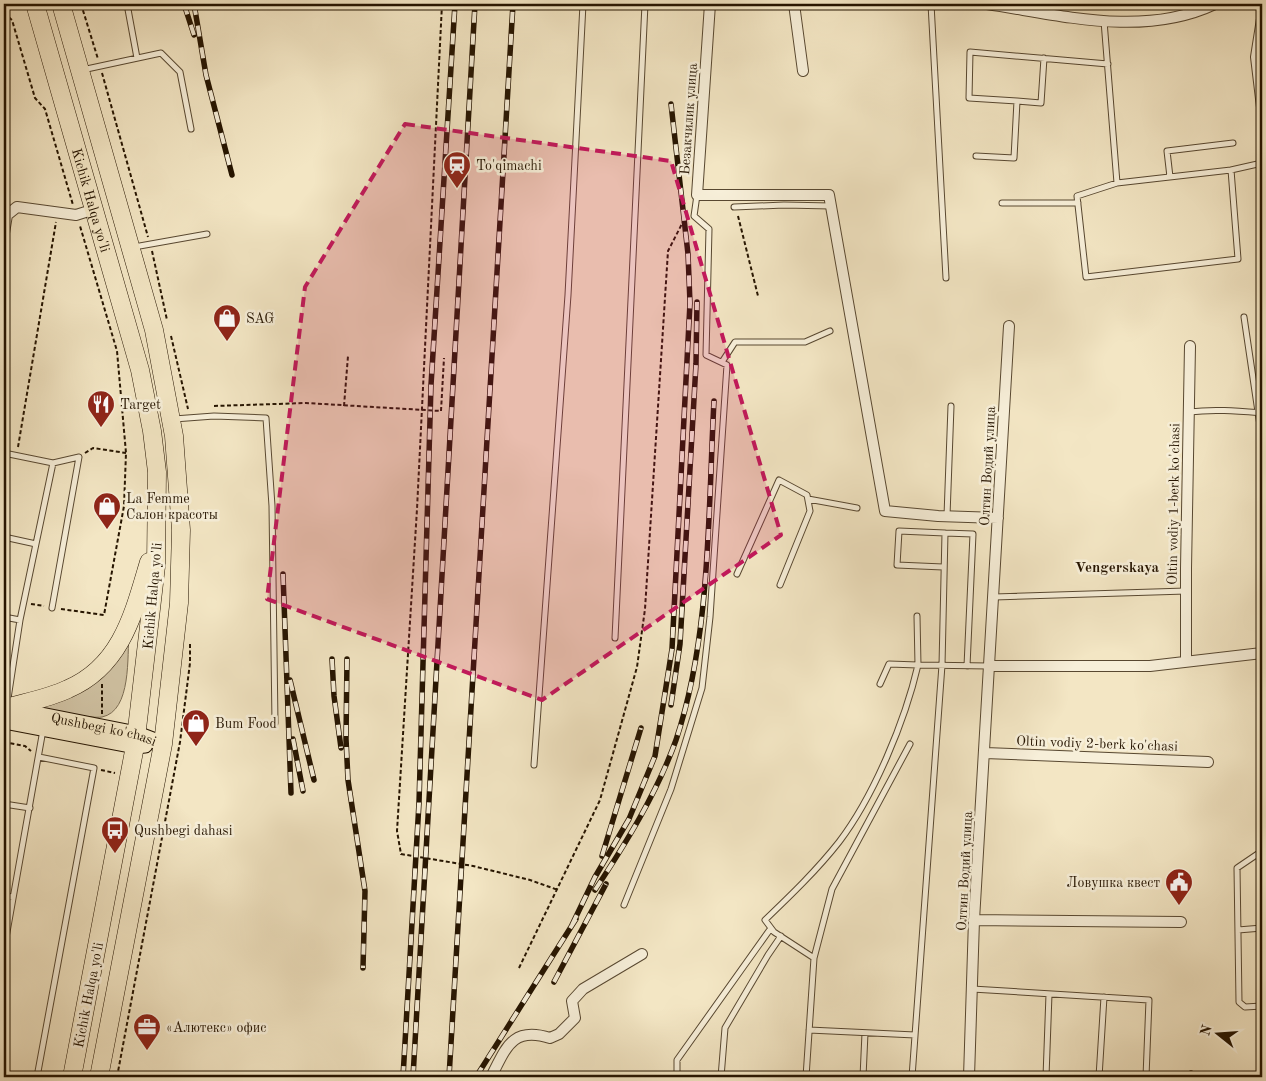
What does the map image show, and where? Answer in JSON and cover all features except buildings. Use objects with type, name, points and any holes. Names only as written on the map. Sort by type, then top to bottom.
[{"type":"highway","name":"Kichik Halqa yo'li","points":[[35,4],[140,370],[157,472],[158,533],[141,704],[135,745],[72,1077]]},
{"type":"highway","name":"Kichik Halqa yo'li","points":[[61,4],[132,248],[156,338],[171,420],[180,497],[182,562],[168,707],[99,1077]]},
{"type":"highway","points":[[5,712],[71,688],[91,676],[108,661],[127,628],[158,533]]},
{"type":"highway","points":[[141,704],[168,707]]},
{"type":"highway","points":[[135,745],[161,752]]},
{"type":"main road","name":"Qushbegi ko'chasi","points":[[5,712],[44,728],[135,745]]},
{"type":"main road","name":"Qushbegi ko'chasi","points":[[5,712],[135,745]]},
{"type":"street","name":"Безакчилик улица","points":[[710,4],[697,195],[828,195],[831,206]]},
{"type":"street","points":[[794,4],[803,72]]},
{"type":"street","points":[[987,4],[1104,20],[1138,22],[1187,14],[1215,4]]},
{"type":"street","points":[[1262,19],[1256,57],[1262,107]]},
{"type":"street","points":[[831,206],[885,511],[998,518]]},
{"type":"street","points":[[4,232],[7,216],[17,207],[76,215],[95,209]]},
{"type":"street","name":"Олтин Водий улица","points":[[969,1077],[974,920],[1009,326]]},
{"type":"street","name":"Oltin vodiy 1-berk ko'chasi","points":[[1186,662],[1190,346]]},
{"type":"street","points":[[990,666],[1150,666],[1261,653]]},
{"type":"street","name":"Oltin vodiy 2-berk ko'chasi","points":[[985,752],[1208,762]]},
{"type":"street","points":[[974,920],[1181,922]]},
{"type":"street","points":[[491,1077],[509,1042],[526,1034],[534,1033],[550,1038],[559,1034],[575,1018],[572,1002],[583,989],[642,954]]},
{"type":"lane","points":[[127,4],[136,58]]},
{"type":"lane","points":[[534,765],[568,294],[583,4]]},
{"type":"lane","points":[[615,638],[645,4]]},
{"type":"lane","points":[[931,4],[946,278]]},
{"type":"lane","points":[[1104,20],[1117,184]]},
{"type":"lane","points":[[1044,58],[1041,103],[969,98],[970,52],[1044,58],[1108,64]]},
{"type":"lane","points":[[80,70],[161,53],[180,72],[191,128]]},
{"type":"lane","points":[[976,156],[1014,158],[1016,101]]},
{"type":"lane","points":[[1170,177],[1167,151],[1233,143]]},
{"type":"lane","points":[[1231,170],[1238,259],[1086,277],[1077,196],[1117,184],[1231,170],[1262,163]]},
{"type":"lane","points":[[624,905],[671,789],[702,688],[710,617],[727,365],[706,355],[709,229],[694,216],[697,195]]},
{"type":"lane","points":[[1002,203],[1078,203]]},
{"type":"lane","points":[[734,207],[831,206]]},
{"type":"lane","points":[[132,248],[150,243],[207,234]]},
{"type":"lane","points":[[1244,317],[1260,413],[1262,440]]},
{"type":"lane","points":[[722,362],[735,342],[805,342],[830,331]]},
{"type":"lane","points":[[947,516],[952,406]]},
{"type":"lane","points":[[1188,412],[1216,409],[1260,413]]},
{"type":"lane","points":[[171,420],[214,416],[266,418],[272,506],[275,723]]},
{"type":"lane","points":[[4,454],[53,463],[79,457],[52,608]]},
{"type":"lane","points":[[5,712],[20,620],[53,463]]},
{"type":"lane","points":[[737,574],[779,480],[807,495],[810,511],[780,585]]},
{"type":"lane","points":[[808,499],[857,508]]},
{"type":"lane","points":[[943,567],[897,565],[899,531],[973,534],[967,666]]},
{"type":"lane","points":[[912,1077],[942,665],[944,533]]},
{"type":"lane","points":[[4,537],[36,544]]},
{"type":"lane","points":[[994,597],[1186,591]]},
{"type":"lane","points":[[814,958],[781,936],[765,920],[796,890],[839,842],[869,797],[911,694],[918,664],[917,616]]},
{"type":"lane","points":[[4,617],[20,620]]},
{"type":"lane","points":[[1261,653],[1262,672]]},
{"type":"lane","points":[[880,684],[889,664],[990,666]]},
{"type":"lane","points":[[4,949],[44,728]]},
{"type":"lane","points":[[806,1077],[814,958],[832,888],[910,744]]},
{"type":"lane","points":[[37,1077],[94,768],[39,757]]},
{"type":"lane","points":[[4,804],[30,808]]},
{"type":"lane","points":[[1262,851],[1237,868],[1239,1002],[1245,1007],[1262,1006]]},
{"type":"lane","points":[[4,896],[13,897]]},
{"type":"lane","points":[[676,1077],[678,1060],[771,928]]},
{"type":"lane","points":[[1238,930],[1262,928]]},
{"type":"lane","points":[[721,1077],[725,1028],[768,954],[781,936]]},
{"type":"lane","points":[[972,988],[1149,1000],[1146,1077]]},
{"type":"lane","points":[[1046,1077],[1049,994]]},
{"type":"lane","points":[[1099,1077],[1104,997]]},
{"type":"lane","points":[[809,1030],[915,1035]]},
{"type":"lane","points":[[862,1077],[865,1032]]},
{"type":"path","points":[[81,4],[150,243],[168,321]]},
{"type":"path","points":[[442,4],[417,499],[397,831],[401,854],[473,866],[530,880],[558,890]]},
{"type":"path","points":[[4,13],[12,20],[35,98],[46,109],[117,351],[126,453],[124,506],[104,615],[24,603]]},
{"type":"path","points":[[734,207],[741,221],[748,259],[758,296]]},
{"type":"path","points":[[16,456],[58,214]]},
{"type":"path","points":[[519,968],[600,800],[637,667],[645,609],[668,251],[684,218],[689,214]]},
{"type":"path","points":[[170,331],[188,409]]},
{"type":"path","points":[[344,406],[348,356]]},
{"type":"path","points":[[214,406],[306,403],[441,411],[444,358]]},
{"type":"path","points":[[79,457],[93,448],[126,453]]},
{"type":"path","points":[[102,677],[102,717]]},
{"type":"path","points":[[4,742],[26,746],[39,757]]},
{"type":"path","points":[[94,768],[115,773]]},
{"type":"highlighted area","points":[[405,124],[671,161],[781,535],[542,700],[267,599],[305,287]]},
{"type":"shaded area","points":[[129,633],[126,681],[119,704],[112,713],[102,717],[80,716],[39,708]]},
{"type":"railway","points":[[184,4],[194,35]]},
{"type":"railway","points":[[194,4],[206,75],[232,175]]},
{"type":"railway","points":[[403,1077],[419,803],[431,385],[455,4]]},
{"type":"railway","points":[[413,1077],[475,4]]},
{"type":"railway","points":[[449,1077],[513,4]]},
{"type":"railway","points":[[572,925],[595,877],[629,819],[655,756],[672,649],[690,303],[688,254],[671,104]]},
{"type":"railway","points":[[671,705],[680,644],[696,364],[697,302]]},
{"type":"railway","points":[[595,890],[629,836],[660,779],[676,740],[687,700],[696,659],[706,573],[714,401]]},
{"type":"railway","points":[[283,574],[291,793]]},
{"type":"railway","points":[[332,659],[334,696],[341,748]]},
{"type":"railway","points":[[347,659],[346,739],[348,780],[365,891],[363,968]]},
{"type":"railway","points":[[290,680],[314,780]]},
{"type":"railway","points":[[602,856],[641,728]]},
{"type":"railway","points":[[293,739],[303,791]]},
{"type":"railway","points":[[554,982],[606,884]]},
{"type":"railway","points":[[476,1077],[576,919]]},
{"type":"place","name":"To'qimachi","points":[[457,189]]},
{"type":"place","name":"SAG","points":[[227,342]]},
{"type":"place","name":"Target","points":[[101,428]]},
{"type":"place","name":"La Femme Салон красоты","points":[[107,530]]},
{"type":"place","name":"Bum Food","points":[[196,747]]},
{"type":"place","name":"Qushbegi dahasi","points":[[115,854]]},
{"type":"place","name":"Ловушка квест","points":[[1179,906]]},
{"type":"place","name":"«Алютекс» офис","points":[[147,1051]]},
{"type":"district","name":"Vengerskaya","points":[[1117,567]]}]
